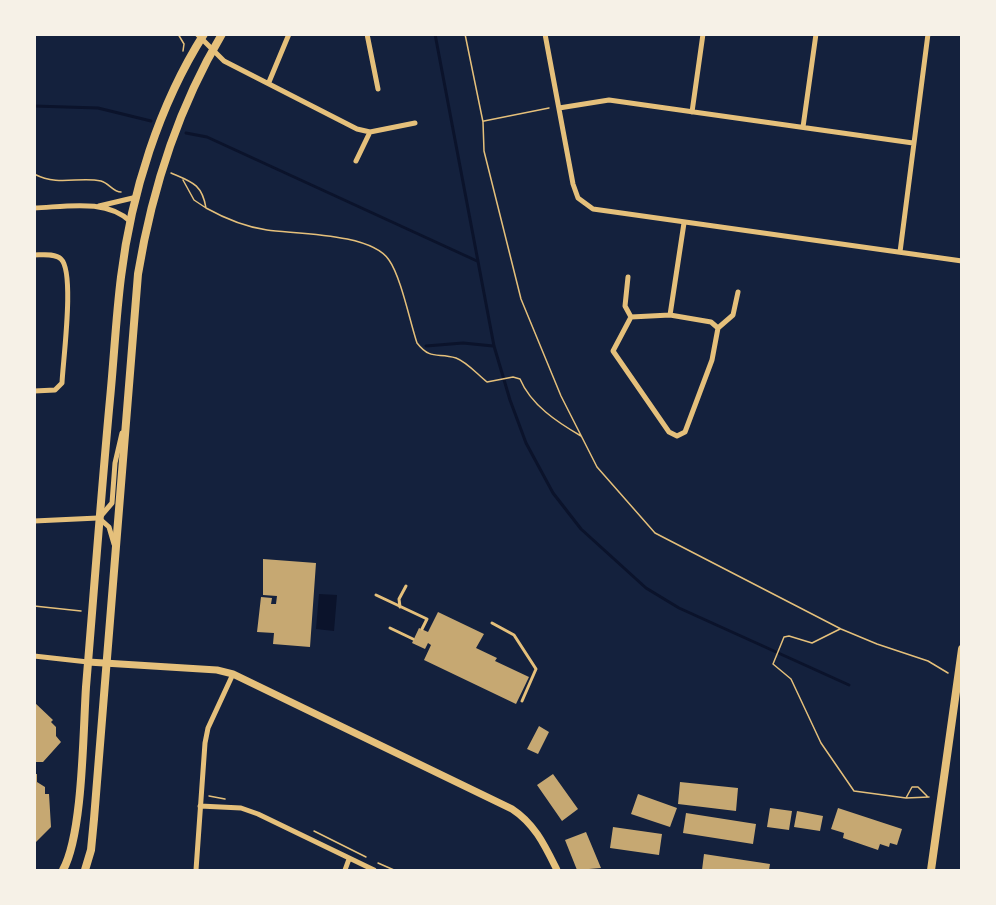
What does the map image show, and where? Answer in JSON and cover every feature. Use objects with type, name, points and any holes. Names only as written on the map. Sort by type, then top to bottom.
[{"type":"main road","points":[[85,870],[92,840],[138,274],[151,204],[181,115],[222,34]]},
{"type":"main road","points":[[63,870],[68,861],[75,824],[98,518],[121,276],[145,166],[172,94],[201,36]]},
{"type":"main road","points":[[930,870],[962,649]]},
{"type":"street","points":[[269,82],[289,34]]},
{"type":"street","points":[[367,34],[378,89]]},
{"type":"street","points":[[545,34],[573,184],[578,198],[593,209],[962,261]]},
{"type":"street","points":[[692,112],[703,34]]},
{"type":"street","points":[[803,127],[816,34]]},
{"type":"street","points":[[900,252],[928,34]]},
{"type":"street","points":[[201,36],[212,51],[224,61],[269,82],[288,95],[337,120],[370,132],[415,123]]},
{"type":"street","points":[[559,108],[609,100],[913,143]]},
{"type":"street","points":[[356,161],[370,132]]},
{"type":"street","points":[[34,208],[98,206],[138,197]]},
{"type":"street","points":[[98,206],[120,213],[131,222]]},
{"type":"street","points":[[670,315],[684,223]]},
{"type":"street","points":[[34,255],[57,256],[63,260],[69,278],[62,383],[55,390],[34,391]]},
{"type":"street","points":[[628,277],[625,306],[631,317]]},
{"type":"street","points":[[631,317],[614,345],[615,357],[669,432],[677,436],[684,432],[712,360],[718,328],[733,315],[738,292]]},
{"type":"street","points":[[631,317],[670,315],[711,322],[718,328]]},
{"type":"street","points":[[98,518],[112,503],[115,463],[128,411]]},
{"type":"street","points":[[34,521],[98,518],[109,527],[116,548]]},
{"type":"street","points":[[34,656],[88,662],[217,670],[233,674],[512,809],[526,819],[536,831],[557,870]]},
{"type":"street","points":[[196,870],[205,743],[208,728],[233,674]]},
{"type":"street","points":[[201,806],[241,808],[258,814],[374,870]]},
{"type":"street","points":[[345,870],[349,859]]},
{"type":"lane","points":[[400,607],[399,599],[406,586]]},
{"type":"lane","points":[[376,595],[427,620],[422,630]]},
{"type":"lane","points":[[492,623],[514,635],[536,669],[522,701]]},
{"type":"lane","points":[[390,628],[413,639]]},
{"type":"path","points":[[465,34],[483,122],[484,152],[521,299],[561,396],[597,467],[655,533],[841,629],[928,661],[946,672],[958,674]]},
{"type":"path","points":[[483,122],[559,108]]},
{"type":"path","points":[[163,170],[194,182],[204,194],[206,208]]},
{"type":"path","points":[[34,174],[44,179],[68,182],[101,181],[117,192],[122,192]]},
{"type":"path","points":[[183,179],[194,200],[206,208],[248,225],[312,233],[363,244],[377,250],[389,259],[417,343],[422,350],[428,355],[457,358],[487,382],[513,377],[520,379],[525,391],[556,421],[581,437]]},
{"type":"path","points":[[34,606],[82,612]]},
{"type":"path","points":[[841,629],[812,643],[789,636],[784,637],[773,660],[776,667],[791,679],[821,743],[854,791],[906,798],[929,797],[922,794],[918,787],[912,788],[906,798]]},
{"type":"water","points":[[319,594],[337,595],[334,631],[316,629]]},
{"type":"building","points":[[263,559],[316,563],[310,647],[273,644],[274,633],[257,632],[261,597],[272,598],[271,604],[276,604],[277,596],[263,595]]},
{"type":"building","points":[[438,612],[484,634],[476,648],[497,658],[495,661],[529,677],[516,704],[424,660],[431,645],[428,643],[425,649],[412,643],[419,628],[428,632]]},
{"type":"building","points":[[34,702],[53,720],[51,722],[56,727],[56,736],[61,742],[43,762],[34,762]]},
{"type":"building","points":[[539,726],[549,732],[538,754],[527,749]]},
{"type":"building","points":[[34,774],[37,774],[37,782],[45,787],[45,794],[49,794],[51,827],[34,844]]},
{"type":"building","points":[[553,774],[578,809],[562,821],[537,785]]},
{"type":"building","points":[[680,782],[738,788],[736,811],[678,804]]},
{"type":"building","points":[[638,794],[677,808],[670,827],[631,814]]},
{"type":"building","points":[[770,808],[792,811],[789,830],[767,827]]},
{"type":"building","points":[[838,808],[902,829],[897,845],[890,843],[889,847],[880,844],[878,850],[843,838],[844,833],[831,829]]},
{"type":"building","points":[[797,811],[823,816],[820,831],[794,827]]},
{"type":"building","points":[[686,813],[756,824],[753,844],[683,833]]},
{"type":"building","points":[[613,827],[662,834],[659,855],[610,848]]},
{"type":"building","points":[[586,832],[601,868],[577,870],[565,840]]},
{"type":"building","points":[[704,854],[770,864],[769,870],[702,870]]},
{"type":"waterway","points":[[435,34],[494,346],[526,443],[553,493],[581,529],[646,588],[679,608],[849,685]]},
{"type":"waterway","points":[[34,106],[98,108],[151,121]]},
{"type":"waterway","points":[[186,133],[207,137],[477,261]]},
{"type":"waterway","points":[[426,346],[463,343],[493,346]]}]
